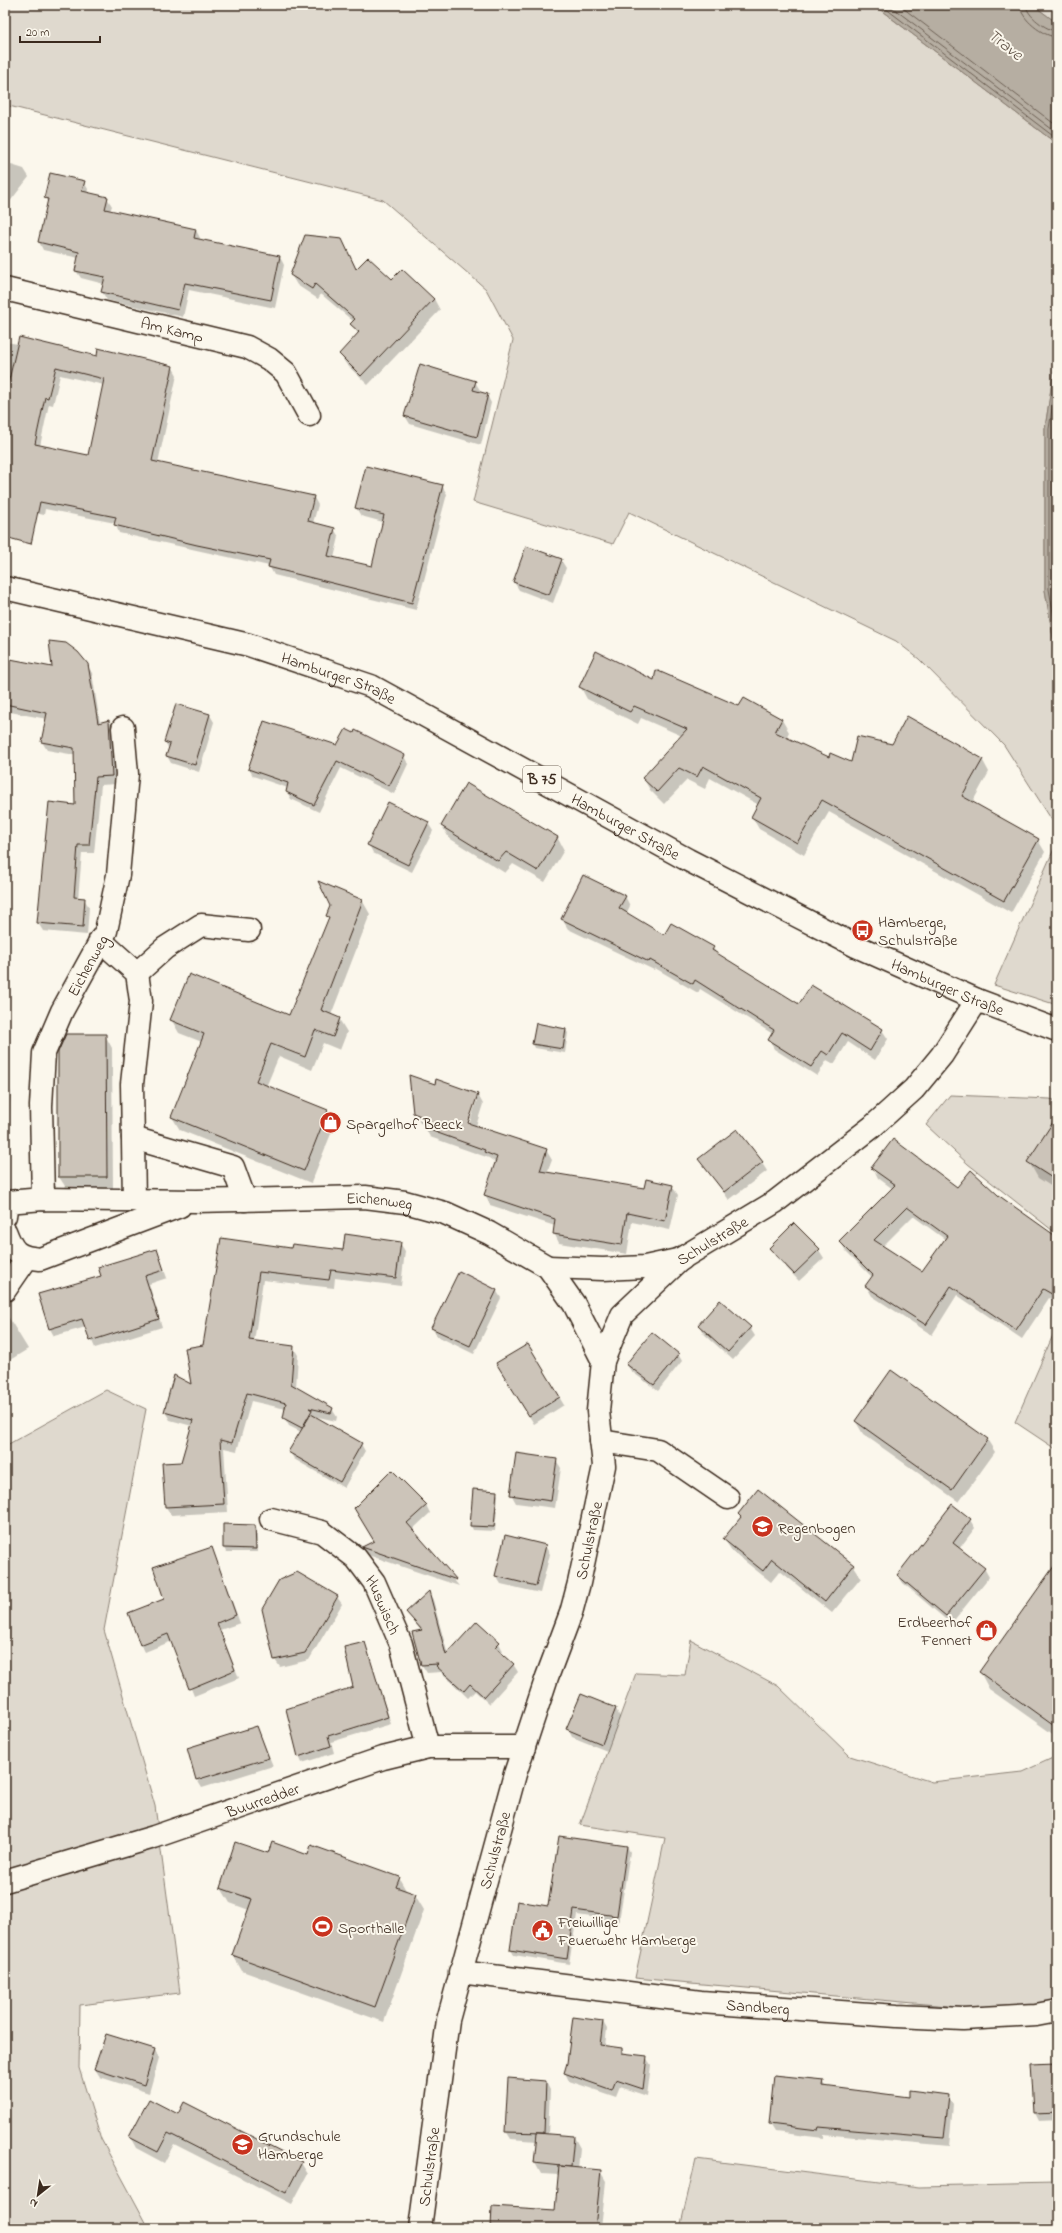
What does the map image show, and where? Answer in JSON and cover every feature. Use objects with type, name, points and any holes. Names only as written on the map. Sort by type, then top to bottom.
[{"type":"street","name":"Am Kamp","points":[[5,289],[247,347],[269,359],[286,373],[309,416]]},
{"type":"street","name":"Hamburger Straße","points":[[5,588],[249,644],[371,686],[756,895],[856,946],[977,1000],[1057,1030]]},
{"type":"street","name":"Eichenweg","points":[[43,1200],[41,1106],[44,1053],[62,1011],[106,930],[118,875],[127,774],[123,728]]},
{"type":"street","points":[[137,973],[165,948],[201,925],[249,930]]},
{"type":"street","points":[[100,940],[137,973],[141,1001],[132,1084],[134,1200]]},
{"type":"street","name":"Schulstraße","points":[[420,2228],[448,2020],[460,1972],[524,1747],[571,1612],[579,1583],[604,1466],[598,1410],[603,1361],[622,1315],[682,1258],[775,1202],[872,1127],[914,1089],[942,1055],[977,1000]]},
{"type":"street","points":[[133,1138],[234,1167],[246,1200]]},
{"type":"street","name":"Eichenweg","points":[[6,1206],[43,1200],[196,1201],[365,1197],[405,1202],[445,1213],[489,1233],[548,1267],[574,1304],[603,1361]]},
{"type":"street","name":"Eichenweg","points":[[27,1258],[40,1260],[115,1229],[196,1201]]},
{"type":"street","points":[[5,1231],[14,1252],[27,1258],[5,1290]]},
{"type":"street","name":"Eichenweg","points":[[548,1267],[603,1269],[638,1267],[682,1258]]},
{"type":"street","points":[[601,1441],[658,1450],[728,1498]]},
{"type":"street","name":"Huswisch","points":[[271,1519],[322,1532],[356,1558],[374,1582],[401,1644],[428,1747]]},
{"type":"street","name":"Buurredder","points":[[5,1881],[154,1837],[383,1758],[428,1747],[524,1747]]},
{"type":"street","name":"Sandberg","points":[[460,1972],[701,2002],[896,2016],[963,2018],[1036,2015],[1057,2011]]},
{"type":"shaded area","points":[[5,5],[874,5],[1057,144],[1057,349],[1045,428],[1045,590],[1057,661],[1057,828],[1004,745],[919,659],[896,641],[629,512],[613,544],[473,502],[513,340],[486,289],[383,200],[5,105]]},
{"type":"shaded area","points":[[1033,5],[1057,5],[1057,23]]},
{"type":"shaded area","points":[[1057,842],[1057,1005],[994,985]]},
{"type":"shaded area","points":[[950,1095],[1050,1099],[1057,1101],[1057,1234],[968,1164],[926,1125]]},
{"type":"shaded area","points":[[1057,1326],[1057,1450],[1015,1422]]},
{"type":"shaded area","points":[[106,1390],[146,1409],[104,1630],[155,1806],[180,1993],[80,2005],[79,2068],[101,2139],[149,2228],[5,2228],[5,1446]]},
{"type":"shaded area","points":[[691,1640],[778,1686],[850,1756],[932,1782],[1022,1772],[1057,1756],[1057,2003],[992,2010],[635,1978],[665,1838],[580,1825],[636,1673],[685,1675]]},
{"type":"shaded area","points":[[696,2159],[919,2187],[1057,2184],[1057,2228],[680,2228]]},
{"type":"water","name":"Trave","points":[[874,5],[1033,5],[1057,23],[1057,144]]},
{"type":"water","points":[[1057,349],[1057,661],[1045,590],[1045,428]]},
{"type":"building","points":[[50,173],[85,181],[82,191],[108,197],[105,209],[196,229],[194,238],[280,256],[271,300],[185,283],[178,310],[101,292],[105,277],[75,271],[79,252],[38,242],[48,199],[44,198]]},
{"type":"building","points":[[305,235],[342,239],[356,269],[368,257],[392,279],[402,269],[434,299],[361,376],[339,354],[359,332],[350,324],[355,319],[315,284],[312,289],[290,275]]},
{"type":"building","points":[[19,337],[97,356],[98,348],[173,366],[152,461],[314,496],[308,521],[335,528],[328,556],[372,566],[384,515],[355,508],[366,466],[443,485],[412,603],[268,567],[270,560],[197,545],[114,525],[116,517],[40,502],[31,544],[5,537],[5,397]],"holes":[[[56,367],[104,379],[88,455],[35,444],[45,397],[48,398]]]},
{"type":"building","points":[[420,364],[476,381],[473,390],[488,394],[477,437],[404,416]]},
{"type":"building","points":[[526,546],[562,559],[549,595],[513,582]]},
{"type":"building","points":[[49,641],[66,643],[78,652],[88,664],[98,723],[109,720],[112,776],[96,777],[89,845],[78,845],[74,897],[85,898],[83,927],[37,923],[49,802],[75,805],[74,748],[41,742],[47,713],[5,704],[5,658],[52,667]]},
{"type":"building","points":[[596,651],[654,680],[656,670],[739,706],[744,698],[782,719],[775,732],[829,757],[830,753],[851,762],[857,736],[892,744],[907,716],[983,759],[962,796],[1039,839],[1004,901],[822,800],[797,843],[751,817],[761,798],[703,766],[697,777],[679,768],[657,792],[642,778],[687,729],[634,706],[630,712],[579,687]]},
{"type":"building","points":[[176,704],[210,714],[195,765],[166,756],[170,744],[164,742]]},
{"type":"building","points":[[264,721],[337,745],[346,729],[354,733],[355,730],[405,755],[389,786],[337,761],[314,805],[286,792],[288,783],[248,769]]},
{"type":"building","points":[[466,783],[558,837],[538,871],[506,852],[498,861],[441,826]]},
{"type":"building","points":[[388,802],[429,822],[408,865],[367,845]]},
{"type":"building","points":[[583,875],[626,896],[619,908],[664,935],[671,923],[714,947],[712,950],[799,1004],[811,985],[883,1029],[870,1051],[842,1033],[828,1055],[822,1051],[811,1067],[768,1040],[774,1030],[695,980],[693,984],[650,960],[649,962],[561,919]]},
{"type":"building","points":[[318,881],[363,900],[321,1010],[340,1018],[333,1037],[315,1030],[305,1057],[271,1044],[256,1081],[328,1110],[304,1171],[171,1117],[204,1034],[170,1020],[189,974],[289,1015],[329,917],[326,916],[330,906]]},
{"type":"building","points":[[536,1023],[566,1029],[563,1049],[532,1044]]},
{"type":"building","points":[[66,1034],[106,1034],[107,1177],[58,1177],[58,1052]]},
{"type":"building","points":[[409,1075],[435,1084],[436,1079],[478,1094],[468,1123],[547,1149],[540,1171],[644,1188],[646,1179],[673,1185],[665,1221],[627,1213],[622,1245],[553,1234],[555,1219],[484,1195],[497,1157],[484,1152],[485,1150],[424,1128],[426,1121],[422,1119],[423,1117],[413,1113]]},
{"type":"building","points":[[1057,1116],[1057,1181],[1027,1162]]},
{"type":"building","points":[[737,1129],[763,1162],[724,1192],[698,1159]]},
{"type":"building","points":[[893,1139],[957,1187],[971,1170],[998,1195],[1057,1237],[1057,1297],[1043,1289],[1016,1330],[951,1286],[926,1325],[865,1286],[873,1275],[839,1241],[895,1185],[871,1168]],"holes":[[[907,1207],[947,1236],[922,1271],[874,1240]]]},
{"type":"building","points":[[794,1223],[820,1249],[794,1274],[769,1248]]},
{"type":"building","points":[[345,1234],[401,1242],[396,1278],[331,1270],[329,1280],[259,1272],[249,1340],[294,1346],[291,1384],[333,1408],[331,1413],[309,1408],[312,1410],[302,1428],[283,1418],[286,1403],[247,1393],[232,1443],[220,1440],[224,1504],[165,1507],[162,1463],[181,1462],[193,1420],[164,1412],[174,1375],[191,1384],[185,1348],[203,1345],[221,1238],[291,1248],[292,1244],[343,1250]]},
{"type":"building","points":[[157,1249],[164,1270],[145,1276],[159,1319],[90,1341],[82,1319],[49,1329],[38,1294],[101,1276],[98,1267]]},
{"type":"building","points":[[459,1271],[497,1290],[470,1346],[431,1328]]},
{"type":"building","points":[[720,1300],[751,1327],[728,1352],[698,1325]]},
{"type":"building","points":[[652,1332],[679,1354],[654,1385],[626,1364]]},
{"type":"building","points":[[528,1344],[560,1397],[529,1416],[496,1363]]},
{"type":"building","points":[[891,1370],[988,1439],[952,1490],[855,1421]]},
{"type":"building","points":[[311,1414],[362,1443],[340,1482],[288,1452]]},
{"type":"building","points":[[516,1453],[557,1459],[551,1501],[510,1495]]},
{"type":"building","points":[[392,1470],[427,1505],[407,1523],[457,1580],[362,1547],[374,1541],[354,1508]]},
{"type":"building","points":[[473,1489],[497,1491],[494,1527],[470,1526]]},
{"type":"building","points":[[758,1489],[854,1565],[825,1602],[772,1559],[763,1571],[723,1539],[741,1517],[738,1514]]},
{"type":"building","points":[[952,1504],[971,1519],[953,1543],[985,1568],[946,1616],[897,1575]]},
{"type":"building","points":[[223,1524],[255,1525],[256,1549],[223,1548]]},
{"type":"building","points":[[505,1535],[546,1545],[536,1586],[495,1576]]},
{"type":"building","points":[[212,1547],[236,1615],[217,1623],[235,1670],[189,1689],[168,1634],[140,1645],[128,1613],[164,1599],[153,1567]]},
{"type":"building","points":[[1057,1562],[1057,1728],[979,1672]]},
{"type":"building","points":[[297,1572],[338,1596],[305,1653],[274,1660],[262,1609],[279,1580]]},
{"type":"building","points":[[429,1591],[446,1655],[477,1621],[500,1642],[495,1647],[514,1664],[484,1697],[470,1684],[464,1691],[436,1666],[438,1664],[421,1665],[412,1632],[422,1630],[406,1612]]},
{"type":"building","points":[[365,1642],[388,1717],[328,1736],[331,1746],[298,1757],[286,1709],[353,1687],[344,1647]]},
{"type":"building","points":[[581,1694],[616,1708],[602,1744],[566,1729]]},
{"type":"building","points":[[257,1726],[269,1758],[196,1780],[187,1748]]},
{"type":"building","name":"Freiwillige Feuerwehr Hamberge","points":[[559,1836],[627,1846],[617,1916],[574,1910],[567,1959],[510,1950],[517,1901],[548,1906]]},
{"type":"building","name":"Sporthalle","points":[[235,1842],[268,1853],[272,1842],[308,1855],[311,1845],[400,1877],[396,1887],[416,1894],[375,2007],[232,1955],[252,1899],[220,1888]]},
{"type":"building","points":[[573,2017],[603,2021],[600,2045],[622,2048],[622,2053],[647,2056],[643,2089],[616,2080],[612,2090],[564,2073],[567,2063]]},
{"type":"building","points":[[106,2034],[155,2049],[144,2085],[94,2069]]},
{"type":"building","points":[[1057,2063],[1057,2112],[1034,2113],[1031,2064]]},
{"type":"building","points":[[774,2075],[824,2080],[823,2086],[909,2097],[909,2090],[949,2095],[944,2138],[819,2127],[818,2130],[769,2124]]},
{"type":"building","points":[[508,2078],[546,2081],[544,2133],[505,2132]]},
{"type":"building","points":[[149,2099],[178,2114],[184,2102],[302,2162],[286,2193],[168,2133],[158,2152],[129,2137]]},
{"type":"building","points":[[537,2133],[574,2136],[571,2167],[534,2163]]},
{"type":"building","points":[[559,2166],[601,2170],[595,2228],[491,2228],[492,2206],[555,2210]]},
{"type":"place","name":"Hamberge, Schulstraße","points":[[863,930]]},
{"type":"place","name":"Spargelhof Beeck","points":[[331,1123]]},
{"type":"place","name":"Regenbogen","points":[[762,1527]]},
{"type":"place","name":"Erdbeerhof Fennert","points":[[987,1630]]},
{"type":"place","name":"Sporthalle","points":[[323,1927]]},
{"type":"place","name":"Freiwillige Feuerwehr Hamberge","points":[[542,1930]]},
{"type":"place","name":"Grundschule Hamberge","points":[[242,2144]]}]
